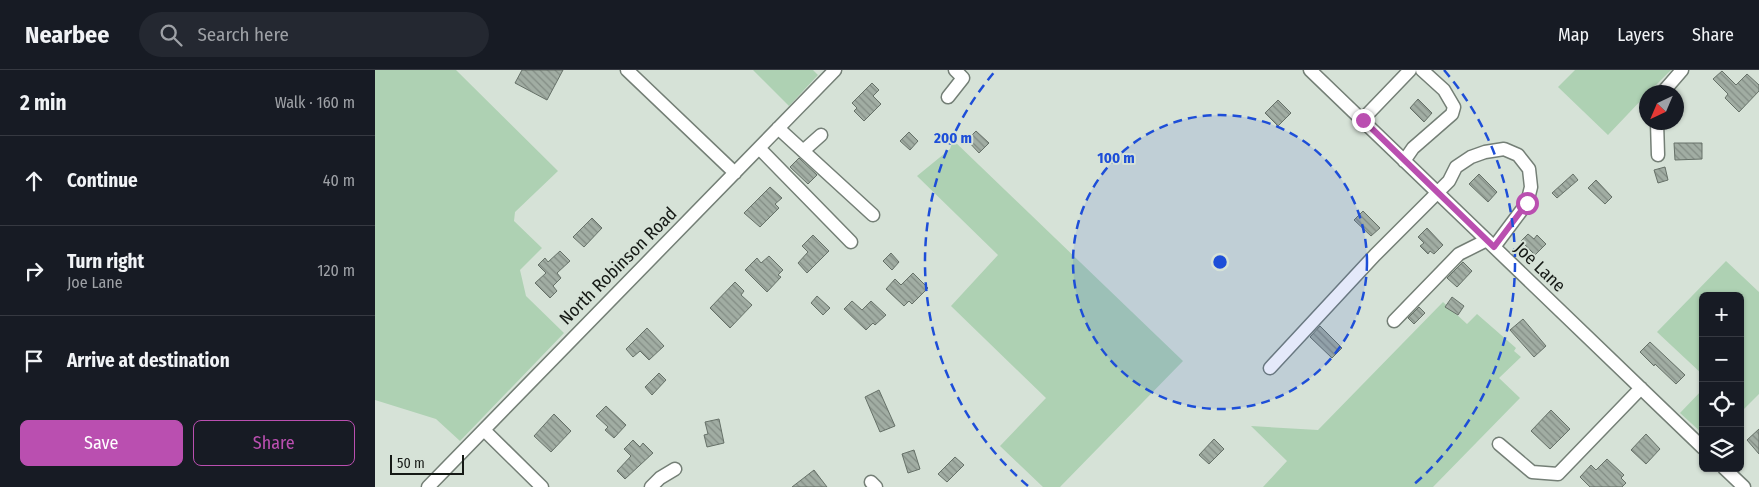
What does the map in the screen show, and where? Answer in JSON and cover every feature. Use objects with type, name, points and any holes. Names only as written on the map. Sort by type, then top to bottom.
[{"type":"street","points":[[627,70],[735,173]]},
{"type":"street","name":"North Robinson Road","points":[[428,487],[581,328],[835,70]]},
{"type":"street","points":[[948,97],[963,78],[955,70]]},
{"type":"street","name":"Joe Lane","points":[[1310,70],[1699,444]]},
{"type":"street","points":[[1363,120],[1410,70]]},
{"type":"street","points":[[1404,161],[1413,148],[1452,114],[1454,107],[1444,90],[1422,70]]},
{"type":"street","points":[[1669,85],[1682,70]]},
{"type":"street","points":[[778,128],[873,215]]},
{"type":"street","points":[[1657,130],[1658,155]]},
{"type":"street","points":[[803,151],[821,135]]},
{"type":"street","points":[[759,148],[851,242]]},
{"type":"street","points":[[1270,368],[1449,181],[1456,167],[1471,157],[1485,152],[1504,149],[1518,155],[1529,170],[1531,187],[1527,203],[1491,244],[1459,254],[1394,321]]},
{"type":"street","points":[[1499,444],[1531,472],[1558,474],[1641,388]]},
{"type":"street","points":[[484,430],[542,487]]},
{"type":"street","points":[[651,487],[660,478],[675,469]]},
{"type":"street","points":[[1728,472],[1743,487]]},
{"type":"green space","points":[[375,70],[456,70],[558,171],[515,212],[514,221],[542,248],[520,270],[526,296],[564,333],[460,441],[436,419],[375,400]]},
{"type":"green space","points":[[753,70],[813,70],[818,75],[789,106]]},
{"type":"green space","points":[[1575,70],[1671,70],[1656,85],[1639,85],[1639,102],[1608,135],[1558,87]]},
{"type":"green space","points":[[953,140],[1183,361],[1060,487],[1043,487],[1000,446],[1046,398],[951,306],[998,255],[917,176],[950,149]]},
{"type":"green space","points":[[1726,261],[1759,292],[1759,394],[1744,409],[1744,292],[1699,292],[1699,371],[1657,332]]},
{"type":"green space","points":[[1443,302],[1467,324],[1477,314],[1516,348],[1514,351],[1521,357],[1499,378],[1520,398],[1433,487],[1263,487],[1287,461],[1251,426],[1318,430]]},
{"type":"green space","points":[[1699,393],[1699,430],[1680,413]]},
{"type":"building","points":[[522,70],[563,70],[547,100],[515,83]]},
{"type":"building","points":[[1722,71],[1736,85],[1747,74],[1759,85],[1759,91],[1739,112],[1725,98],[1728,94],[1713,79]]},
{"type":"building","points":[[872,83],[879,90],[873,96],[881,104],[864,121],[854,111],[857,108],[852,103]]},
{"type":"building","points":[[1418,99],[1432,113],[1424,122],[1410,108]]},
{"type":"building","points":[[1278,100],[1291,113],[1278,126],[1265,113]]},
{"type":"building","points":[[976,131],[989,143],[979,153],[967,140]]},
{"type":"building","points":[[909,132],[918,141],[910,150],[900,141]]},
{"type":"building","points":[[1674,143],[1702,143],[1702,159],[1675,160]]},
{"type":"building","points":[[799,158],[817,175],[808,184],[790,167]]},
{"type":"building","points":[[1665,167],[1668,180],[1658,183],[1654,170]]},
{"type":"building","points":[[1479,174],[1497,192],[1488,202],[1469,184]]},
{"type":"building","points":[[1573,174],[1578,180],[1557,198],[1552,193]]},
{"type":"building","points":[[1596,180],[1612,197],[1605,204],[1588,188]]},
{"type":"building","points":[[770,187],[782,198],[775,204],[779,208],[760,227],[744,213]]},
{"type":"building","points":[[1363,211],[1380,228],[1371,236],[1354,220]]},
{"type":"building","points":[[592,218],[602,228],[584,247],[573,237]]},
{"type":"building","points":[[1427,228],[1443,245],[1434,254],[1430,251],[1428,254],[1420,246],[1424,243],[1418,237]]},
{"type":"building","points":[[1528,234],[1534,239],[1537,235],[1546,244],[1535,255],[1521,241]]},
{"type":"building","points":[[813,235],[829,251],[807,273],[798,263],[808,252],[802,246]]},
{"type":"building","points":[[560,251],[570,261],[557,273],[561,278],[553,286],[557,291],[550,298],[535,283],[546,273],[538,265],[545,258],[548,262]]},
{"type":"building","points":[[891,253],[899,262],[892,270],[883,261]]},
{"type":"building","points":[[769,256],[783,270],[778,275],[781,277],[767,292],[745,270],[757,258],[761,263]]},
{"type":"building","points":[[1463,262],[1472,271],[1457,287],[1447,278]]},
{"type":"building","points":[[913,273],[928,288],[912,304],[909,301],[904,306],[886,289],[895,279],[901,285]]},
{"type":"building","points":[[735,282],[744,291],[741,295],[752,305],[730,328],[710,308]]},
{"type":"building","points":[[817,296],[830,308],[823,315],[811,303]]},
{"type":"building","points":[[1452,297],[1464,306],[1458,315],[1445,307]]},
{"type":"building","points":[[852,301],[862,310],[871,301],[886,315],[866,330],[844,309]]},
{"type":"building","points":[[1419,307],[1425,313],[1414,324],[1408,318]]},
{"type":"building","points":[[1523,319],[1546,346],[1534,357],[1510,330]]},
{"type":"building","points":[[1320,326],[1342,348],[1332,358],[1310,337]]},
{"type":"building","points":[[647,328],[664,346],[649,360],[640,351],[633,357],[626,349]]},
{"type":"building","points":[[1650,342],[1685,375],[1676,384],[1640,352]]},
{"type":"building","points":[[659,373],[666,380],[652,395],[645,387]]},
{"type":"building","points":[[879,390],[895,426],[880,432],[865,397]]},
{"type":"building","points":[[606,406],[626,425],[614,438],[605,430],[608,427],[596,416]]},
{"type":"building","points":[[1551,410],[1570,429],[1550,449],[1531,431]]},
{"type":"building","points":[[554,414],[571,431],[551,452],[534,436]]},
{"type":"building","points":[[719,419],[724,443],[707,447],[704,435],[708,434],[705,422]]},
{"type":"building","points":[[1759,429],[1759,454],[1747,440]]},
{"type":"building","points":[[1646,434],[1660,449],[1646,464],[1631,450]]},
{"type":"building","points":[[1214,439],[1224,449],[1209,464],[1199,455]]},
{"type":"building","points":[[633,440],[640,447],[643,443],[653,453],[625,479],[617,471],[631,456],[624,449]]},
{"type":"building","points":[[914,450],[920,469],[908,473],[902,454]]},
{"type":"building","points":[[955,457],[964,465],[947,482],[938,474]]},
{"type":"building","points":[[1607,459],[1624,475],[1621,478],[1626,483],[1622,487],[1590,487],[1580,477],[1591,465],[1596,470]]},
{"type":"building","points":[[814,470],[827,487],[792,487]]},
{"type":"route","points":[[1363,120],[1494,247],[1527,203]]}]
